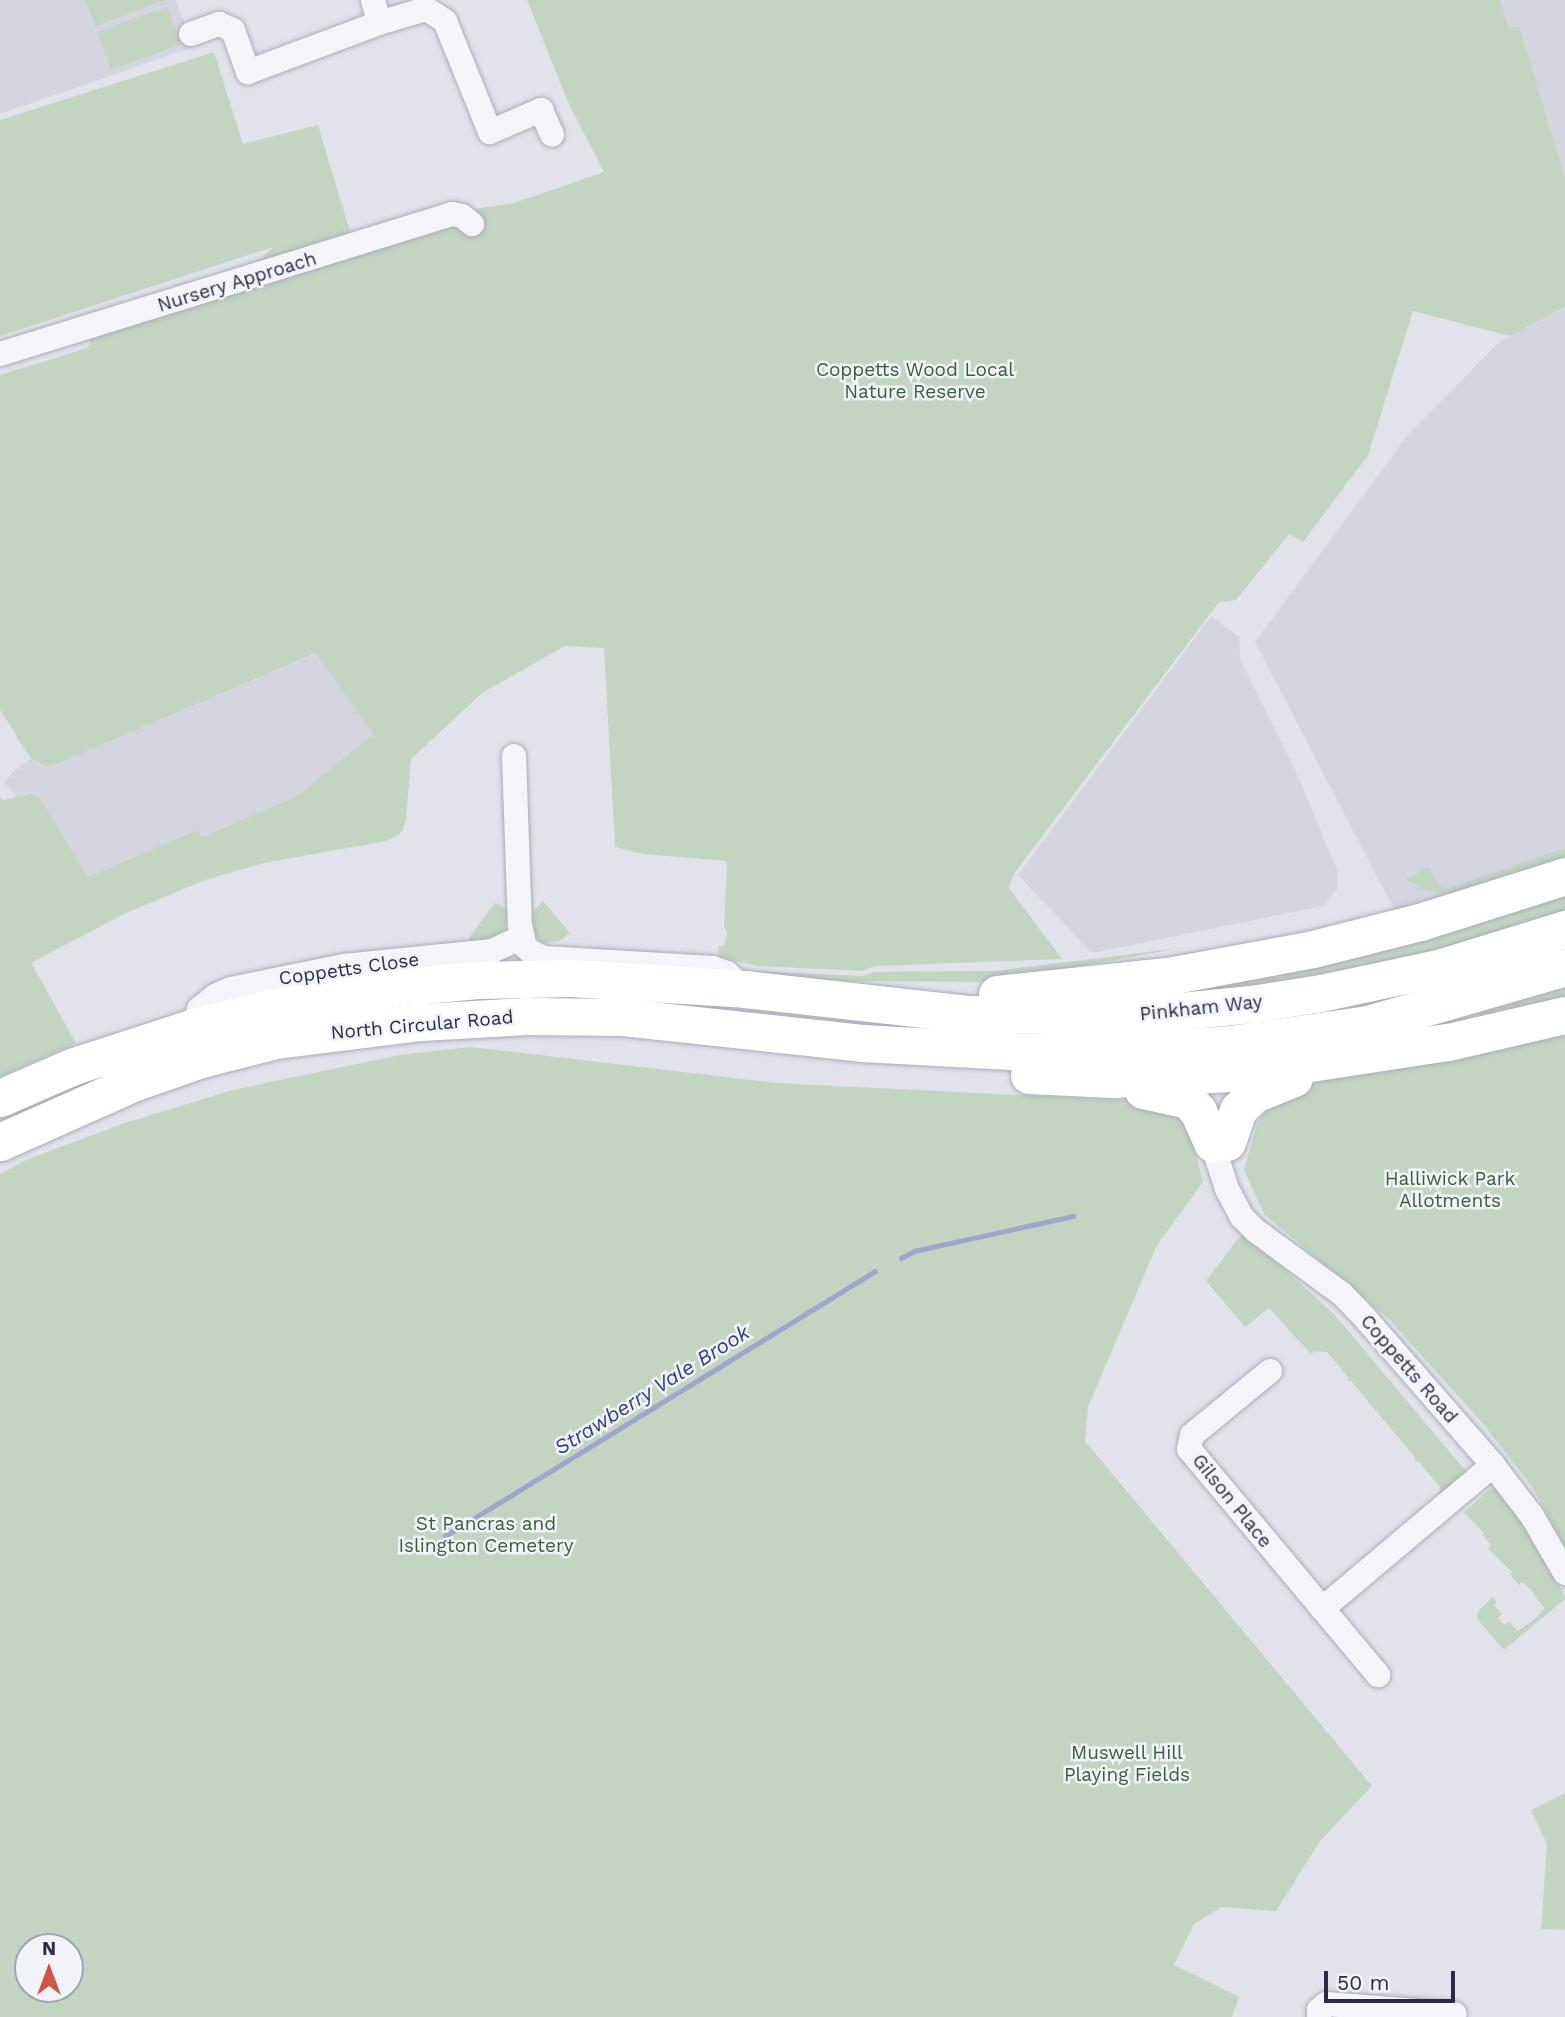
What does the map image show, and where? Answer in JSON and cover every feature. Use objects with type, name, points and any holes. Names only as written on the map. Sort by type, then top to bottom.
[{"type":"highway","points":[[828,1000],[1006,994],[1174,975],[1370,935],[1565,876]]},
{"type":"highway","name":"Pinkham Way","points":[[828,1000],[1018,1016],[1179,1012],[1321,993],[1442,967],[1565,929]]},
{"type":"highway","name":"Pinkham Way","points":[[862,1043],[1086,1053],[1231,1044],[1368,1024],[1565,967]]},
{"type":"highway","name":"North Circular Road","points":[[0,1098],[74,1066],[194,1027],[326,998],[478,980],[571,978],[744,989],[828,1000]]},
{"type":"highway","points":[[862,1043],[1006,1074],[1062,1078],[1194,1077],[1340,1060],[1448,1042],[1565,1015]]},
{"type":"highway","name":"North Circular Road","points":[[0,1142],[135,1082],[201,1059],[276,1040],[421,1022],[526,1016],[623,1017],[862,1043]]},
{"type":"highway","points":[[1062,1078],[1182,1097],[1194,1105],[1220,1142],[1238,1110],[1254,1094],[1340,1060]]},
{"type":"street","points":[[191,34],[219,24],[233,30],[248,72],[376,11],[426,9],[445,21],[490,132],[541,110],[552,135]]},
{"type":"street","name":"Nursery Approach","points":[[0,354],[240,282],[452,214],[462,216],[472,224]]},
{"type":"street","points":[[514,756],[522,937],[531,952],[544,958],[713,968],[727,973],[744,989]]},
{"type":"street","name":"Coppetts Close","points":[[194,1027],[199,1009],[215,996],[230,989],[344,966],[492,951],[522,937]]},
{"type":"street","name":"Coppetts Road","points":[[1220,1142],[1227,1189],[1233,1204],[1256,1231],[1342,1294],[1356,1309],[1493,1465],[1531,1516],[1565,1573]]},
{"type":"street","name":"Gilson Place","points":[[1270,1371],[1192,1435],[1189,1449],[1378,1675]]},
{"type":"street","points":[[1322,1609],[1493,1465]]},
{"type":"street","points":[[1319,2017],[1320,2010],[1326,2004],[1455,2014]]},
{"type":"shaded area","points":[[0,0],[176,0],[193,47],[0,114]]},
{"type":"shaded area","points":[[1500,0],[1565,0],[1565,178],[1518,26],[1509,28]]},
{"type":"shaded area","points":[[1565,308],[1565,851],[1396,913],[1255,642],[1407,436],[1500,341]]},
{"type":"shaded area","points":[[1211,616],[1239,637],[1240,659],[1297,774],[1338,872],[1337,889],[1323,906],[1092,953],[1018,875]]},
{"type":"shaded area","points":[[317,653],[373,734],[297,796],[203,837],[197,830],[88,877],[40,798],[32,794],[19,799],[4,783],[14,771],[31,759],[38,764],[57,764]]},
{"type":"green space","points":[[86,0],[165,0],[95,26]]},
{"type":"green space","name":"Coppetts Wood Local Nature Reserve","points":[[527,0],[1500,0],[1509,28],[1519,26],[1565,178],[1565,307],[1510,336],[1413,311],[1368,455],[1303,542],[1289,534],[1236,600],[1219,602],[1013,875],[1009,888],[1062,959],[875,966],[862,971],[758,966],[719,957],[718,946],[724,946],[727,933],[724,926],[727,861],[643,854],[615,847],[604,648],[565,646],[482,693],[411,759],[406,819],[403,830],[397,836],[386,841],[264,863],[205,880],[124,914],[31,963],[76,1043],[0,1077],[0,796],[2,800],[32,794],[40,798],[88,877],[197,830],[203,837],[297,796],[373,734],[316,653],[57,764],[45,766],[31,759],[0,710],[0,375],[87,348],[90,344],[89,328],[473,216],[475,209],[514,203],[604,172],[568,102]]},
{"type":"green space","points":[[167,7],[181,44],[111,70],[97,32]]},
{"type":"green space","points":[[214,52],[243,144],[318,125],[351,235],[252,268],[273,247],[0,336],[0,120]]},
{"type":"green space","points":[[1565,848],[1565,857],[1457,895],[1424,890],[1406,879],[1428,867],[1439,885],[1447,889]]},
{"type":"green space","points":[[1565,889],[1565,911],[1424,954],[1231,991],[1168,997],[1166,987]]},
{"type":"green space","points":[[543,901],[570,933],[559,941],[542,943],[531,930],[531,914]]},
{"type":"green space","points":[[495,903],[510,910],[505,929],[492,940],[467,945],[470,936]]},
{"type":"green space","points":[[1180,948],[993,982],[842,981],[752,974],[753,971],[863,976],[874,972],[994,971]]},
{"type":"green space","points":[[1565,984],[1565,1004],[1481,1023],[1479,1009]]},
{"type":"green space","name":"Halliwick Park Allotments","points":[[1565,1028],[1565,1548],[1533,1488],[1484,1425],[1390,1320],[1264,1214],[1244,1170],[1257,1125],[1272,1099],[1300,1086]]},
{"type":"green space","name":"St Pancras and Islington Cemetery","points":[[471,1047],[776,1083],[1183,1103],[1203,1182],[1157,1245],[1088,1407],[1085,1441],[1372,1786],[1320,1841],[1276,1911],[1221,1907],[1194,1924],[1174,1965],[1239,1997],[1232,2017],[0,2017],[0,1174],[28,1159],[125,1123],[233,1090],[400,1055]]},
{"type":"green space","points":[[1243,1232],[1334,1314],[1469,1475],[1439,1499],[1440,1487],[1418,1461],[1415,1462],[1415,1457],[1350,1380],[1348,1382],[1348,1377],[1327,1352],[1315,1351],[1311,1354],[1269,1308],[1245,1327],[1206,1281]]},
{"type":"green space","points":[[1496,1488],[1524,1521],[1565,1596],[1565,1599],[1504,1650],[1477,1619],[1478,1611],[1493,1597],[1497,1602],[1494,1605],[1502,1614],[1498,1618],[1504,1625],[1509,1622],[1518,1631],[1536,1618],[1544,1608],[1531,1590],[1522,1582],[1519,1585],[1510,1574],[1512,1572],[1488,1549],[1491,1545],[1484,1533],[1464,1512],[1489,1490]]},
{"type":"green space","points":[[1565,1793],[1565,1930],[1541,1929],[1547,1844],[1531,1810]]},
{"type":"waterway","name":"Strawberry Vale Brook","points":[[901,1258],[914,1251],[1073,1216]]},
{"type":"waterway","name":"Strawberry Vale Brook","points":[[445,1536],[875,1271]]},
{"type":"park label","name":"Muswell Hill Playing Fields","points":[[1127,1764]]}]
